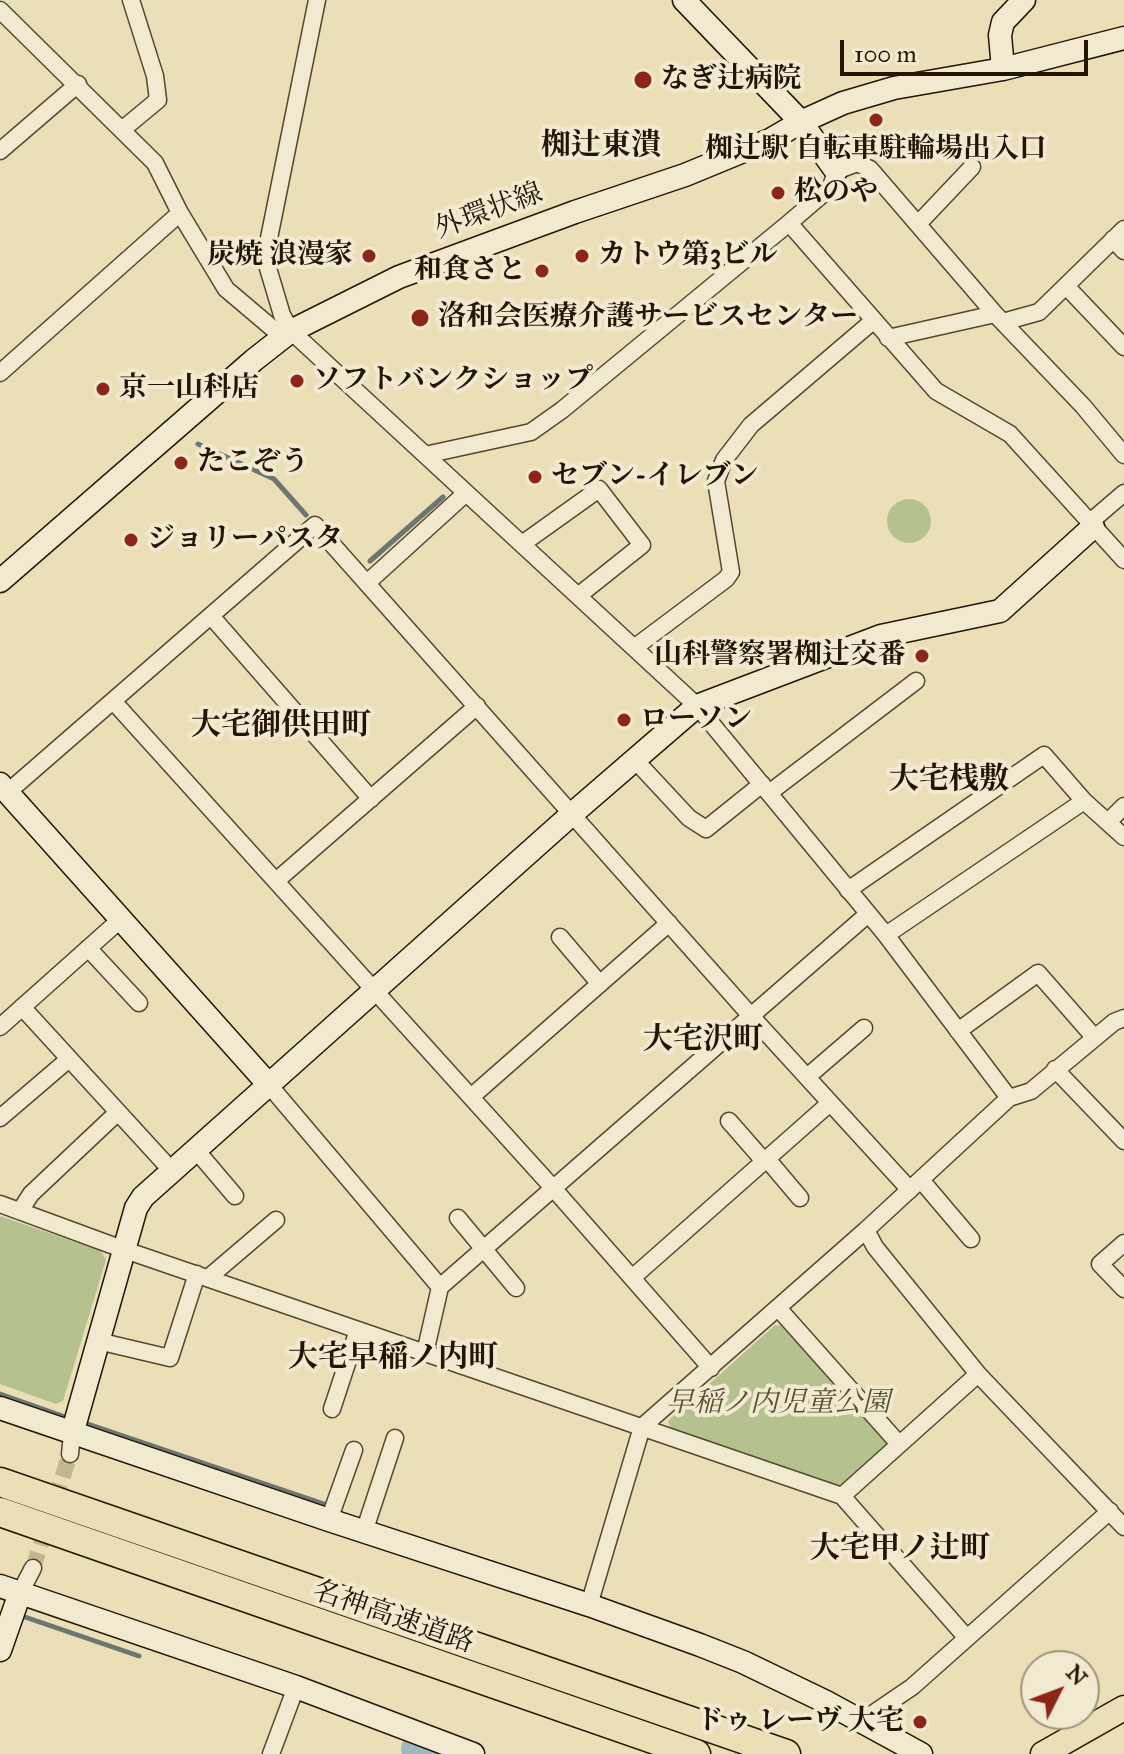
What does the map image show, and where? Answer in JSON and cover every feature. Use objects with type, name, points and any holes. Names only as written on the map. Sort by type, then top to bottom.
[{"type":"highway","name":"名神高速道路","points":[[0,1482],[786,1754]]},
{"type":"highway","name":"名神高速道路","points":[[0,1512],[696,1754]]},
{"type":"main road","points":[[1043,1754],[1124,1708]]},
{"type":"street","points":[[123,129],[158,100],[155,76],[131,0]]},
{"type":"street","points":[[317,0],[265,258],[282,315],[291,331],[697,706],[886,935],[1009,1098]]},
{"type":"street","points":[[684,0],[801,122],[836,171]]},
{"type":"street","points":[[1003,69],[1000,35],[1003,22],[1024,0]]},
{"type":"street","points":[[0,10],[155,163],[180,213],[226,289],[278,333],[291,331]]},
{"type":"street","name":"外環状線","points":[[0,581],[291,331],[399,277],[685,175],[770,140],[843,103],[894,88],[1003,69],[1124,38]]},
{"type":"street","points":[[0,151],[78,84]]},
{"type":"street","points":[[836,171],[857,163],[870,169],[999,318],[1083,406],[1124,455]]},
{"type":"street","points":[[918,224],[972,167]]},
{"type":"street","points":[[425,455],[531,432],[598,381],[789,223],[831,187],[836,171]]},
{"type":"street","points":[[0,373],[180,213]]},
{"type":"street","points":[[789,223],[936,391],[1010,434],[1124,560]]},
{"type":"street","points":[[888,338],[1039,312],[1120,240]]},
{"type":"street","points":[[1066,286],[1124,347]]},
{"type":"street","points":[[634,648],[726,579],[731,572],[716,481],[724,460],[751,425],[873,321]]},
{"type":"street","points":[[522,544],[599,489],[642,545],[578,596]]},
{"type":"street","points":[[367,583],[466,493]]},
{"type":"street","points":[[71,1444],[136,1208],[143,1197],[697,706],[881,636],[1000,611],[1124,493]]},
{"type":"street","points":[[440,1287],[269,1085],[4,788],[113,701],[315,525],[830,1103],[971,1239]]},
{"type":"street","points":[[211,616],[371,799]]},
{"type":"street","points":[[635,760],[689,818],[706,829],[916,681]]},
{"type":"street","points":[[113,701],[553,1188],[711,1368]]},
{"type":"street","points":[[276,881],[477,706]]},
{"type":"street","points":[[848,890],[1044,755],[1084,801],[1124,837]]},
{"type":"street","points":[[886,935],[1084,801]]},
{"type":"street","points":[[1109,821],[1124,806]]},
{"type":"street","points":[[425,1353],[440,1287],[868,914]]},
{"type":"street","points":[[0,1027],[121,919]]},
{"type":"street","points":[[471,1097],[669,923]]},
{"type":"street","points":[[560,937],[600,984]]},
{"type":"street","points":[[88,948],[139,1003]]},
{"type":"street","points":[[958,1031],[1038,973],[1094,1037]]},
{"type":"street","points":[[22,1007],[172,1171]]},
{"type":"street","points":[[589,1605],[642,1427],[866,1230],[1009,1098],[1031,1091],[1094,1037],[1124,1018]]},
{"type":"street","points":[[807,1077],[864,1028]]},
{"type":"street","points":[[0,1118],[69,1059]]},
{"type":"street","points":[[1055,1069],[1124,1141]]},
{"type":"street","points":[[632,1278],[830,1103]]},
{"type":"street","points":[[20,1211],[31,1194],[118,1112]]},
{"type":"street","points":[[729,1121],[800,1198]]},
{"type":"street","points":[[196,1150],[235,1196]]},
{"type":"street","points":[[0,1204],[125,1250],[842,1496],[966,1637]]},
{"type":"street","points":[[458,1218],[516,1288]]},
{"type":"street","points":[[98,1341],[170,1358],[203,1276],[276,1220]]},
{"type":"street","points":[[866,1230],[875,1247],[978,1374],[1124,1527]]},
{"type":"street","points":[[1124,1243],[1100,1264],[1124,1289]]},
{"type":"street","points":[[778,1308],[899,1444]]},
{"type":"street","points":[[332,1409],[358,1330]]},
{"type":"street","points":[[842,1496],[978,1374]]},
{"type":"street","points":[[0,1408],[71,1444],[329,1520],[589,1605],[743,1662],[921,1754]]},
{"type":"street","points":[[364,1532],[395,1438]]},
{"type":"street","points":[[329,1520],[354,1450]]},
{"type":"street","points":[[862,1721],[912,1687],[1110,1511]]},
{"type":"street","points":[[0,1650],[10,1589],[33,1568]]},
{"type":"street","points":[[10,1589],[296,1687],[448,1750],[473,1754]]},
{"type":"street","points":[[271,1754],[296,1687]]},
{"type":"green space","points":[[909,499],[924,506],[931,521],[924,536],[909,543],[894,536],[887,521],[894,506]]},
{"type":"green space","points":[[0,1216],[101,1251],[106,1260],[63,1401],[56,1404],[0,1384]]},
{"type":"green space","name":"早稲ノ内児童公園","points":[[775,1325],[789,1326],[889,1439],[888,1448],[844,1488],[671,1431],[668,1421]]},
{"type":"waterway","points":[[198,444],[274,479],[306,515]]},
{"type":"waterway","points":[[370,561],[443,497]]},
{"type":"waterway","points":[[0,1394],[68,1418]]},
{"type":"waterway","points":[[82,1422],[327,1505]]},
{"type":"waterway","points":[[19,1615],[139,1656]]},
{"type":"waterway","points":[[416,1749],[429,1754]]},
{"type":"tunnel","points":[[33,1568],[70,1454]]},
{"type":"place","name":"なぎ辻病院","points":[[643,80]]},
{"type":"place","name":"椥辻駅 自転車駐輪場出入口","points":[[876,120]]},
{"type":"place","name":"松のや","points":[[778,193]]},
{"type":"place","name":"炭焼 浪漫家","points":[[369,256]]},
{"type":"place","name":"カトウ第3ビル","points":[[582,256]]},
{"type":"place","name":"和食さと","points":[[542,271]]},
{"type":"place","name":"洛和会医療介護サービスセンター","points":[[420,318]]},
{"type":"place","name":"ソフトバンクショップ","points":[[297,381]]},
{"type":"place","name":"京一山科店","points":[[103,389]]},
{"type":"place","name":"たこぞう","points":[[181,463]]},
{"type":"place","name":"セブン-イレブン","points":[[535,477]]},
{"type":"place","name":"ジョリーパスタ","points":[[131,540]]},
{"type":"place","name":"山科警察署椥辻交番","points":[[922,656]]},
{"type":"place","name":"ローソン","points":[[624,720]]},
{"type":"place","name":"ドゥ レーヴ 大宅","points":[[920,1722]]},
{"type":"district","name":"椥辻東潰","points":[[601,147]]},
{"type":"district","name":"大宅御供田町","points":[[281,727]]},
{"type":"district","name":"大宅桟敷","points":[[949,781]]},
{"type":"district","name":"大宅沢町","points":[[703,1041]]},
{"type":"district","name":"大宅早稲ノ内町","points":[[393,1359]]},
{"type":"district","name":"大宅甲ノ辻町","points":[[900,1550]]}]
